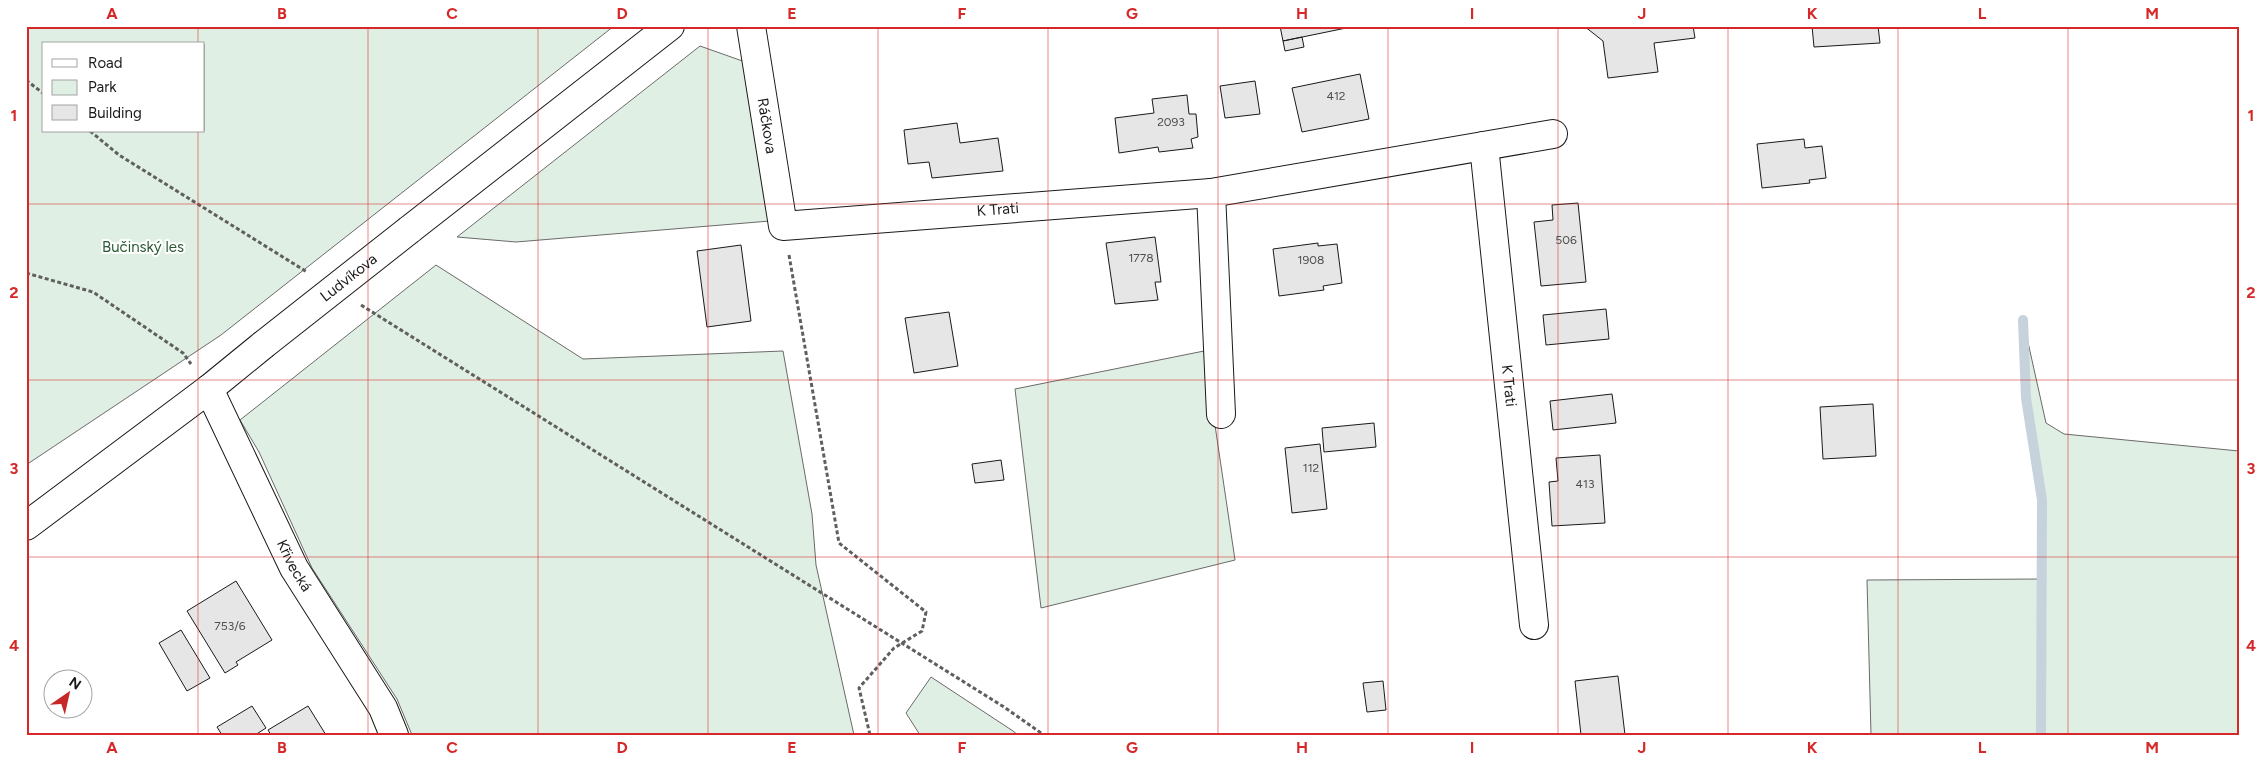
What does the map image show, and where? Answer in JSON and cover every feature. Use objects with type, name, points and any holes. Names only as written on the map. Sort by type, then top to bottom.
[{"type":"street","name":"Ludvíkova","points":[[26,526],[209,389],[670,26]]},
{"type":"street","name":"Ráčkova","points":[[751,26],[783,226]]},
{"type":"street","name":"K Trati","points":[[783,226],[1211,193],[1553,134]]},
{"type":"street","name":"K Trati","points":[[1484,146],[1534,625]]},
{"type":"street","points":[[1211,193],[1221,414]]},
{"type":"street","name":"Křivecká","points":[[209,389],[294,568],[383,708],[394,735]]},
{"type":"path","points":[[26,80],[42,92]]},
{"type":"path","points":[[91,132],[119,155],[314,276]]},
{"type":"path","points":[[783,226],[839,543],[926,612],[922,631],[894,648],[859,688],[870,735]]},
{"type":"path","points":[[26,273],[93,292],[183,353],[209,389]]},
{"type":"path","points":[[356,302],[1004,707],[1044,735]]},
{"type":"green space","name":"Bučinský les","points":[[26,26],[614,26],[221,335],[26,465]]},
{"type":"green space","points":[[700,46],[751,64],[770,221],[516,242],[457,237]]},
{"type":"green space","points":[[436,265],[583,359],[783,351],[812,514],[816,565],[854,735],[412,735],[397,699],[312,568],[259,452],[240,420]]},
{"type":"green space","points":[[2023,320],[2046,423],[2064,434],[2239,451],[2239,735],[1871,735],[1867,580],[2042,579],[2042,500],[2026,398]]},
{"type":"green space","points":[[1204,351],[1235,560],[1041,608],[1015,389]]},
{"type":"green space","points":[[931,677],[1018,735],[920,735],[906,713]]},
{"type":"building","points":[[1280,26],[1350,26],[1351,27],[1283,41]]},
{"type":"building","points":[[1584,26],[1693,26],[1695,38],[1654,43],[1658,72],[1608,78],[1603,41]]},
{"type":"building","points":[[1812,26],[1878,26],[1880,43],[1814,47]]},
{"type":"building","points":[[1302,37],[1304,47],[1285,51],[1283,41]]},
{"type":"building","points":[[1360,74],[1369,119],[1302,132],[1292,88]]},
{"type":"building","points":[[1255,81],[1260,114],[1225,118],[1220,86]]},
{"type":"building","points":[[1187,95],[1189,114],[1196,114],[1198,137],[1191,139],[1193,148],[1159,152],[1158,147],[1119,153],[1115,118],[1154,113],[1152,99]]},
{"type":"building","points":[[957,123],[960,143],[998,138],[1003,171],[932,178],[929,162],[908,164],[904,130]]},
{"type":"building","points":[[1804,139],[1805,148],[1822,146],[1826,178],[1809,180],[1810,183],[1762,188],[1757,144]]},
{"type":"building","points":[[1578,203],[1586,282],[1541,286],[1534,222],[1553,220],[1552,205]]},
{"type":"building","points":[[1155,237],[1161,282],[1155,282],[1158,300],[1115,304],[1106,243]]},
{"type":"building","points":[[1318,243],[1318,246],[1337,244],[1342,283],[1323,286],[1324,290],[1279,296],[1273,249]]},
{"type":"building","points":[[741,245],[751,321],[707,327],[697,251]]},
{"type":"building","points":[[1606,309],[1609,339],[1546,345],[1543,315]]},
{"type":"building","points":[[949,312],[958,366],[914,373],[905,318]]},
{"type":"building","points":[[1612,394],[1616,423],[1553,430],[1550,401]]},
{"type":"building","points":[[1873,404],[1876,456],[1823,459],[1820,407]]},
{"type":"building","points":[[1374,423],[1376,447],[1324,452],[1322,428]]},
{"type":"building","points":[[1320,444],[1327,509],[1292,513],[1285,448]]},
{"type":"building","points":[[1600,455],[1605,523],[1552,526],[1549,482],[1558,481],[1556,458]]},
{"type":"building","points":[[1001,460],[1004,480],[975,483],[972,464]]},
{"type":"building","points":[[236,581],[272,640],[236,662],[238,665],[225,673],[187,611]]},
{"type":"building","points":[[181,630],[210,678],[187,691],[159,643]]},
{"type":"building","points":[[1618,676],[1625,735],[1581,735],[1575,681]]},
{"type":"building","points":[[1383,681],[1386,710],[1367,712],[1363,683]]},
{"type":"building","points":[[252,706],[266,728],[255,735],[222,735],[217,727]]},
{"type":"building","points":[[308,706],[326,735],[271,735],[268,730]]},
{"type":"waterway","points":[[2023,320],[2026,398],[2042,500],[2041,735]]}]
